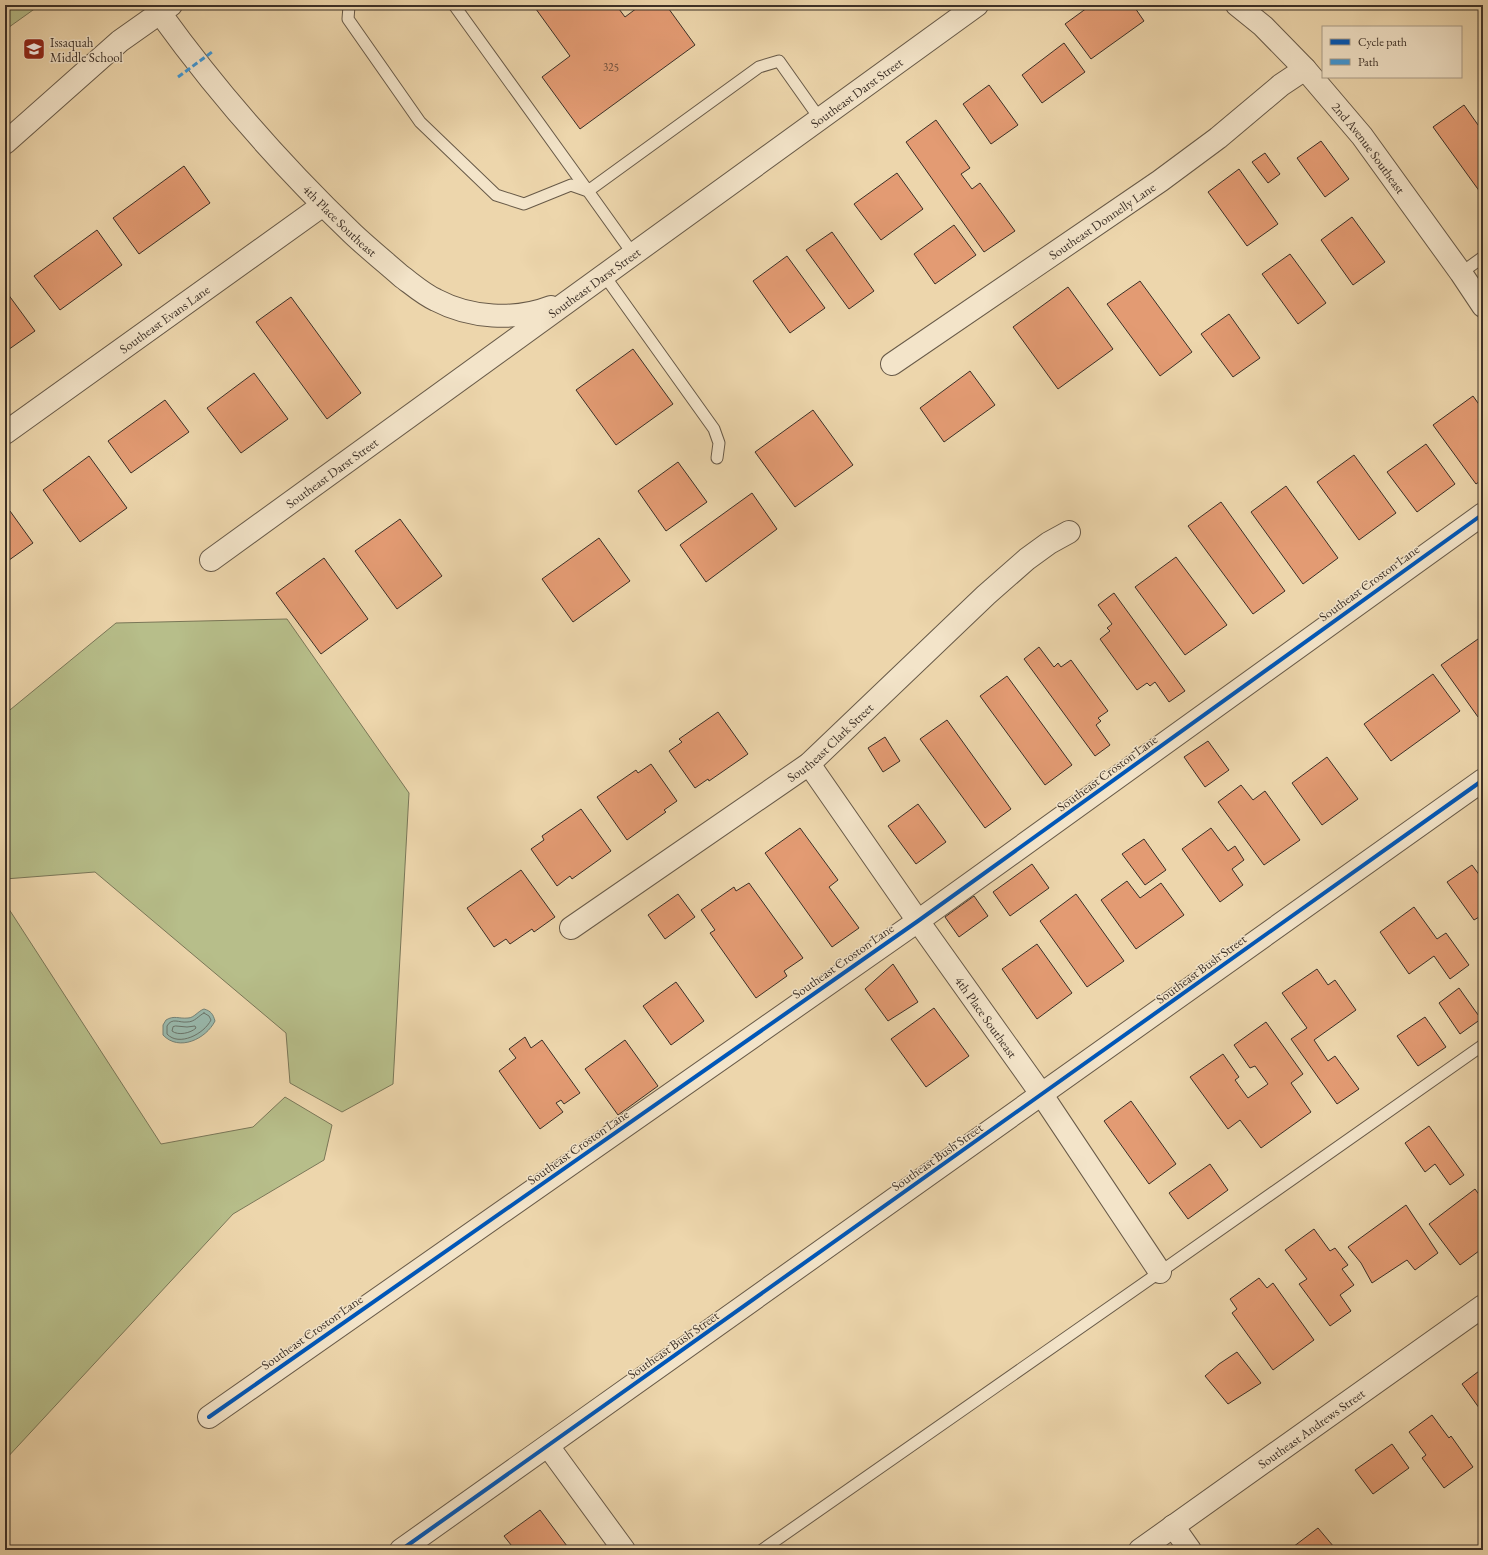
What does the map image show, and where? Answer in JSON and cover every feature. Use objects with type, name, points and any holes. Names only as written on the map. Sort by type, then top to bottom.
[{"type":"street","name":"Southeast Darst Street","points":[[211,560],[578,292],[633,254],[977,5]]},
{"type":"street","name":"2nd Avenue Southeast","points":[[1238,5],[1263,26],[1305,69],[1362,136],[1461,273],[1483,306]]},
{"type":"street","points":[[5,143],[120,41],[165,9]]},
{"type":"street","name":"4th Place Southeast","points":[[165,9],[194,59],[262,140],[323,205],[373,252],[422,292],[449,306],[483,314],[504,316],[522,315],[547,308],[578,292]]},
{"type":"street","name":"Southeast Donnelly Lane","points":[[892,364],[1160,181],[1218,138],[1281,85],[1305,69]]},
{"type":"street","name":"Southeast Evans Lane","points":[[5,433],[323,205]]},
{"type":"street","name":"Southeast Croston Lane","points":[[209,1417],[918,921],[1483,514]]},
{"type":"street","name":"Southeast Clark Street","points":[[571,928],[808,764],[986,595],[1027,559],[1048,543],[1069,532]]},
{"type":"street","name":"4th Place Southeast","points":[[808,764],[1042,1095],[1160,1272]]},
{"type":"street","name":"Southeast Bush Street","points":[[401,1550],[1483,780]]},
{"type":"street","name":"Southeast Andrews Street","points":[[1140,1550],[1483,1306]]},
{"type":"street","points":[[548,1446],[624,1550]]},
{"type":"street","points":[[1173,1526],[1190,1550]]},
{"type":"lane","points":[[350,5],[348,6],[348,19],[420,122],[496,195],[524,204],[571,185],[588,191]]},
{"type":"lane","points":[[454,5],[633,254]]},
{"type":"lane","points":[[588,191],[758,67],[779,61],[820,119]]},
{"type":"lane","points":[[1461,273],[1483,257]]},
{"type":"lane","points":[[604,274],[714,429],[719,443],[717,458]]},
{"type":"lane","points":[[762,1550],[1483,1045]]},
{"type":"green space","points":[[5,5],[40,5],[5,30]]},
{"type":"green space","points":[[287,619],[409,793],[393,1084],[342,1112],[290,1083],[286,1033],[95,872],[5,879],[5,714],[116,623]]},
{"type":"green space","points":[[5,903],[161,1144],[253,1127],[285,1097],[332,1125],[324,1160],[233,1214],[5,1460]]},
{"type":"water","points":[[204,1009],[211,1013],[215,1021],[199,1038],[184,1043],[177,1043],[169,1040],[163,1035],[163,1025],[166,1020],[174,1017],[190,1018]]},
{"type":"building","points":[[533,5],[616,5],[625,17],[641,5],[666,5],[695,45],[580,129],[542,77],[570,56]]},
{"type":"building","points":[[1091,5],[1133,5],[1144,21],[1091,59],[1065,24]]},
{"type":"building","points":[[1064,43],[1085,72],[1042,103],[1022,75]]},
{"type":"building","points":[[989,85],[1018,125],[991,144],[963,104]]},
{"type":"building","points":[[1464,105],[1483,132],[1483,190],[1480,192],[1433,127]]},
{"type":"building","points":[[936,120],[970,168],[961,174],[972,189],[980,183],[1015,231],[984,252],[906,142]]},
{"type":"building","points":[[1321,141],[1349,179],[1325,197],[1297,158]]},
{"type":"building","points":[[1265,153],[1280,174],[1268,183],[1252,162]]},
{"type":"building","points":[[184,166],[210,203],[139,254],[113,218]]},
{"type":"building","points":[[1239,169],[1278,224],[1247,246],[1208,192]]},
{"type":"building","points":[[897,173],[923,209],[881,240],[854,204]]},
{"type":"building","points":[[1352,217],[1385,262],[1353,285],[1321,240]]},
{"type":"building","points":[[954,225],[976,255],[935,284],[914,254]]},
{"type":"building","points":[[97,230],[122,265],[60,310],[34,276]]},
{"type":"building","points":[[832,232],[874,291],[849,309],[806,250]]},
{"type":"building","points":[[1290,254],[1326,303],[1298,324],[1262,274]]},
{"type":"building","points":[[787,256],[825,308],[790,333],[753,281]]},
{"type":"building","points":[[1140,281],[1192,352],[1160,376],[1107,304]]},
{"type":"building","points":[[1068,287],[1113,349],[1058,389],[1013,327]]},
{"type":"building","points":[[5,290],[35,331],[5,352]]},
{"type":"building","points":[[291,297],[361,393],[327,419],[256,322]]},
{"type":"building","points":[[1229,314],[1260,358],[1233,377],[1201,334]]},
{"type":"building","points":[[633,349],[673,404],[616,445],[576,390]]},
{"type":"building","points":[[970,371],[995,405],[944,442],[920,408]]},
{"type":"building","points":[[254,373],[288,419],[241,453],[207,408]]},
{"type":"building","points":[[1473,396],[1483,410],[1483,479],[1476,484],[1433,425]]},
{"type":"building","points":[[165,400],[189,432],[131,473],[108,441]]},
{"type":"building","points":[[813,410],[853,465],[795,507],[755,452]]},
{"type":"building","points":[[1426,444],[1455,484],[1417,512],[1387,472]]},
{"type":"building","points":[[1354,455],[1396,513],[1359,540],[1317,482]]},
{"type":"building","points":[[89,456],[127,508],[80,542],[43,490]]},
{"type":"building","points":[[678,462],[707,502],[666,531],[638,491]]},
{"type":"building","points":[[1286,486],[1338,558],[1303,584],[1251,512]]},
{"type":"building","points":[[752,493],[777,529],[706,582],[680,545]]},
{"type":"building","points":[[1221,502],[1285,591],[1253,614],[1188,526]]},
{"type":"building","points":[[10,511],[33,543],[5,563],[5,515]]},
{"type":"building","points":[[400,519],[442,576],[397,609],[355,551]]},
{"type":"building","points":[[599,538],[630,581],[573,622],[542,579]]},
{"type":"building","points":[[1176,557],[1227,625],[1185,655],[1135,587]]},
{"type":"building","points":[[324,558],[368,619],[321,654],[276,593]]},
{"type":"building","points":[[1114,593],[1185,691],[1169,702],[1155,682],[1150,686],[1147,683],[1137,690],[1100,639],[1110,631],[1107,628],[1112,624],[1098,605]]},
{"type":"building","points":[[1478,639],[1483,645],[1483,713],[1478,717],[1441,665]]},
{"type":"building","points":[[1039,647],[1054,667],[1058,663],[1061,667],[1071,660],[1108,711],[1098,718],[1101,721],[1096,725],[1110,745],[1095,756],[1024,659]]},
{"type":"building","points":[[1433,674],[1460,711],[1391,761],[1364,724]]},
{"type":"building","points":[[1007,676],[1072,765],[1045,785],[980,696]]},
{"type":"building","points":[[718,712],[748,754],[709,781],[708,779],[695,788],[669,751],[682,742],[679,739]]},
{"type":"building","points":[[947,720],[1011,809],[985,828],[920,739]]},
{"type":"building","points":[[885,737],[900,761],[883,772],[868,748]]},
{"type":"building","points":[[1208,741],[1229,770],[1205,787],[1184,757]]},
{"type":"building","points":[[1327,757],[1358,799],[1322,825],[1292,783]]},
{"type":"building","points":[[651,764],[677,801],[664,810],[666,812],[627,840],[597,797],[636,770],[638,773]]},
{"type":"building","points":[[1241,785],[1253,800],[1265,791],[1300,840],[1264,865],[1218,802]]},
{"type":"building","points":[[918,804],[946,842],[916,864],[888,826]]},
{"type":"building","points":[[581,809],[611,851],[572,879],[570,876],[557,886],[531,849],[544,840],[542,836]]},
{"type":"building","points":[[800,828],[838,880],[829,887],[859,928],[832,947],[765,853]]},
{"type":"building","points":[[1211,828],[1228,851],[1235,846],[1244,860],[1232,869],[1243,885],[1220,902],[1182,849]]},
{"type":"building","points":[[1144,839],[1166,870],[1145,885],[1122,854]]},
{"type":"building","points":[[1032,864],[1049,888],[1010,916],[993,892]]},
{"type":"building","points":[[1472,865],[1483,880],[1483,923],[1479,917],[1474,920],[1447,882]]},
{"type":"building","points":[[521,870],[555,917],[534,932],[532,929],[510,944],[506,939],[494,947],[467,908]]},
{"type":"building","points":[[1127,881],[1140,898],[1161,883],[1184,915],[1136,949],[1101,900]]},
{"type":"building","points":[[749,883],[803,958],[784,971],[787,976],[756,998],[710,933],[715,930],[701,910],[734,887],[736,891]]},
{"type":"building","points":[[678,894],[695,917],[665,939],[648,915]]},
{"type":"building","points":[[1076,894],[1124,961],[1087,987],[1040,921]]},
{"type":"building","points":[[974,896],[988,916],[959,937],[945,917]]},
{"type":"building","points":[[1414,907],[1437,939],[1446,933],[1469,965],[1450,979],[1434,956],[1409,974],[1380,932]]},
{"type":"building","points":[[1037,944],[1072,993],[1037,1019],[1002,969]]},
{"type":"building","points":[[893,964],[918,1002],[888,1021],[865,989]]},
{"type":"building","points":[[1317,969],[1328,985],[1335,980],[1356,1010],[1314,1040],[1328,1061],[1335,1056],[1359,1089],[1337,1104],[1291,1039],[1307,1028],[1282,993]]},
{"type":"building","points":[[676,982],[704,1021],[671,1045],[643,1006]]},
{"type":"building","points":[[1459,988],[1481,1019],[1460,1034],[1439,1003]]},
{"type":"building","points":[[934,1008],[969,1056],[926,1087],[891,1039]]},
{"type":"building","points":[[1425,1017],[1446,1047],[1418,1066],[1397,1036]]},
{"type":"building","points":[[1266,1022],[1303,1074],[1291,1083],[1311,1112],[1261,1148],[1240,1120],[1228,1129],[1190,1077],[1223,1054],[1239,1077],[1235,1080],[1248,1098],[1268,1084],[1255,1066],[1250,1068],[1234,1045]]},
{"type":"building","points":[[525,1037],[531,1048],[542,1040],[580,1093],[564,1104],[561,1100],[556,1103],[563,1112],[540,1129],[499,1071],[516,1058],[509,1049]]},
{"type":"building","points":[[625,1040],[658,1086],[618,1115],[585,1069]]},
{"type":"building","points":[[1131,1101],[1176,1164],[1149,1184],[1104,1121]]},
{"type":"building","points":[[1429,1126],[1464,1175],[1450,1185],[1435,1164],[1425,1172],[1405,1143]]},
{"type":"building","points":[[1210,1164],[1228,1190],[1188,1219],[1169,1193]]},
{"type":"building","points":[[1475,1189],[1483,1200],[1483,1216],[1480,1219],[1483,1222],[1483,1228],[1480,1230],[1483,1234],[1483,1248],[1460,1265],[1429,1224]]},
{"type":"building","points":[[1406,1205],[1438,1253],[1415,1270],[1407,1260],[1372,1283],[1361,1263],[1348,1247]]},
{"type":"building","points":[[1314,1229],[1330,1251],[1335,1248],[1348,1265],[1342,1269],[1354,1285],[1340,1295],[1351,1311],[1330,1326],[1299,1284],[1307,1279],[1285,1250]]},
{"type":"building","points":[[1259,1278],[1267,1288],[1273,1283],[1314,1340],[1273,1370],[1232,1313],[1237,1309],[1230,1299]]},
{"type":"building","points":[[1237,1352],[1261,1383],[1228,1404],[1205,1376]]},
{"type":"building","points":[[1483,1368],[1483,1411],[1482,1412],[1462,1384]]},
{"type":"building","points":[[1432,1415],[1449,1438],[1451,1436],[1473,1467],[1444,1488],[1422,1458],[1426,1455],[1409,1432]]},
{"type":"building","points":[[1392,1444],[1409,1468],[1373,1494],[1355,1470]]},
{"type":"building","points":[[540,1510],[570,1550],[515,1550],[504,1536]]},
{"type":"building","points":[[1318,1528],[1334,1547],[1330,1550],[1289,1550]]},
{"type":"marked path","points":[[178,77],[212,52]]},
{"type":"cycle path","points":[[209,1417],[918,921],[1483,514]]},
{"type":"cycle path","points":[[401,1550],[1483,780]]},
{"type":"place","name":"Issaquah Middle School","points":[[34,49]]}]
